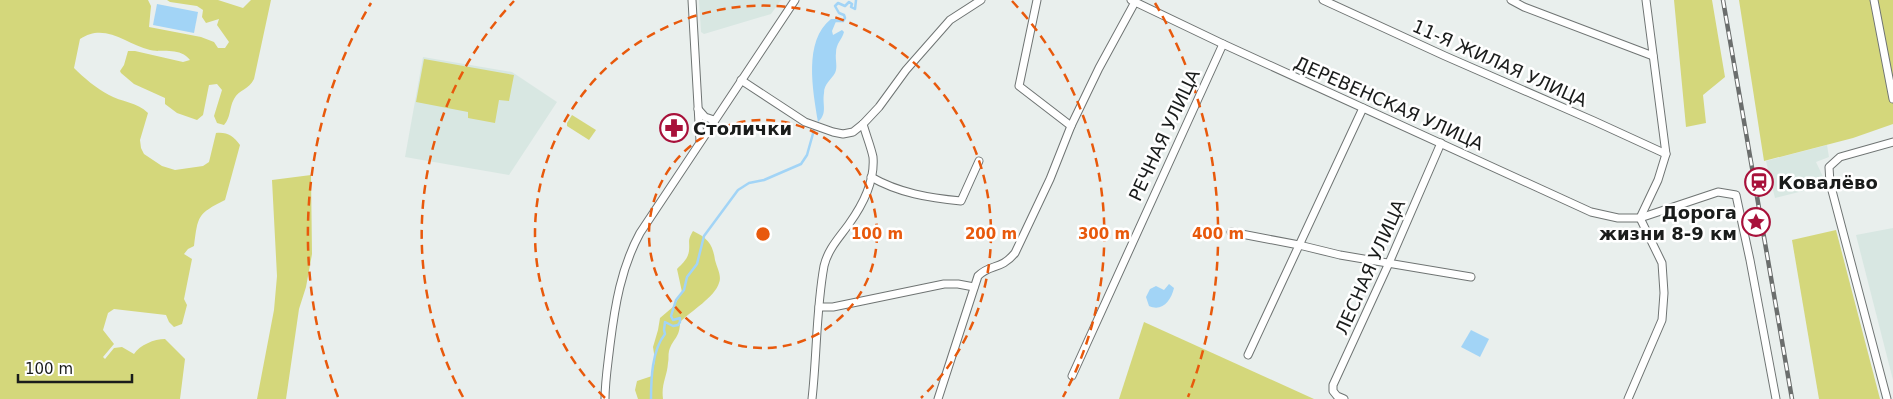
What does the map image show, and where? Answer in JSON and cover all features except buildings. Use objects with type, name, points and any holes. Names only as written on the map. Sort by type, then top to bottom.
[{"type":"street","points":[[692,0],[700,142]]},
{"type":"street","points":[[605,399],[614,308],[627,261],[640,233],[795,0]]},
{"type":"street","points":[[741,80],[813,126],[843,134],[853,132],[863,124],[906,70],[950,20],[981,0]]},
{"type":"street","points":[[1036,0],[1019,86],[1071,126]]},
{"type":"street","name":"11-Я ЖИЛАЯ УЛИЦА","points":[[1323,0],[1666,154]]},
{"type":"street","points":[[1511,0],[1524,7],[1653,56]]},
{"type":"street","points":[[1628,399],[1662,320],[1664,293],[1662,263],[1640,218],[1658,180],[1666,154],[1646,0]]},
{"type":"street","points":[[1874,0],[1893,99]]},
{"type":"street","points":[[938,399],[978,276],[984,270],[1008,262],[1015,253],[1050,179],[1071,126],[1133,1]]},
{"type":"street","name":"ДЕРЕВЕНСКАЯ УЛИЦА","points":[[1133,1],[1591,212],[1618,218],[1640,218],[1718,192],[1736,195],[1776,399]]},
{"type":"street","name":"РЕЧНАЯ УЛИЦА","points":[[1072,376],[1223,44]]},
{"type":"street","points":[[1248,354],[1363,108]]},
{"type":"street","points":[[698,109],[705,117],[714,120]]},
{"type":"street","points":[[812,399],[824,266],[829,251],[859,208],[871,177],[873,156],[863,124]]},
{"type":"street","points":[[1888,399],[1830,183],[1829,167],[1840,157],[1893,142]]},
{"type":"street","name":"ЛЕСНАЯ УЛИЦА","points":[[1344,399],[1337,396],[1333,391],[1333,385],[1389,263],[1440,143]]},
{"type":"street","points":[[871,177],[885,185],[907,193],[933,199],[961,201],[979,162]]},
{"type":"street","points":[[1232,232],[1340,255],[1471,277]]},
{"type":"street","points":[[819,307],[833,307],[944,284],[974,287]]},
{"type":"shaded area","points":[[699,0],[781,0],[771,14],[704,34],[701,32]]},
{"type":"shaded area","points":[[423,57],[512,72],[557,102],[509,175],[405,157]]},
{"type":"shaded area","points":[[1827,145],[1829,157],[1816,162],[1827,185],[1775,198],[1766,161]]},
{"type":"shaded area","points":[[1893,228],[1893,380],[1856,235]]},
{"type":"green space","points":[[0,0],[148,0],[151,6],[149,27],[201,37],[214,42],[218,48],[225,48],[229,42],[217,25],[219,19],[206,23],[202,17],[203,10],[197,6],[167,0],[218,0],[243,8],[251,0],[271,0],[254,79],[232,102],[228,119],[224,125],[217,123],[214,116],[222,90],[217,84],[209,85],[203,115],[197,120],[177,113],[165,104],[165,98],[134,84],[120,71],[128,51],[183,62],[190,60],[182,53],[150,50],[107,33],[89,34],[80,39],[74,68],[90,83],[104,92],[134,104],[148,113],[140,140],[141,148],[144,154],[162,166],[175,170],[203,166],[209,162],[216,133],[230,135],[240,145],[225,200],[209,209],[200,217],[194,246],[184,254],[192,259],[184,299],[187,305],[182,324],[174,327],[166,315],[114,309],[108,313],[103,330],[114,344],[103,357],[105,359],[114,348],[122,347],[134,354],[148,343],[165,339],[185,359],[180,399],[0,399]]},
{"type":"green space","points":[[1674,0],[1712,0],[1725,77],[1703,95],[1706,123],[1686,127]]},
{"type":"green space","points":[[1739,0],[1893,0],[1893,124],[1853,138],[1764,161]]},
{"type":"green space","points":[[424,59],[514,75],[509,101],[499,100],[495,123],[468,118],[468,112],[416,102]]},
{"type":"green space","points":[[572,115],[596,130],[589,140],[567,126]]},
{"type":"green space","points":[[311,175],[312,254],[306,287],[299,309],[286,399],[257,399],[274,310],[277,276],[272,180]]},
{"type":"green space","points":[[1836,230],[1880,399],[1819,399],[1792,240]]},
{"type":"green space","points":[[693,231],[706,239],[711,246],[720,280],[717,288],[708,299],[680,322],[678,335],[669,351],[663,399],[638,399],[635,390],[637,381],[652,376],[655,360],[653,347],[660,318],[674,306],[682,292],[677,269],[687,256],[689,239]]},
{"type":"green space","points":[[1144,322],[1314,399],[1119,399]]},
{"type":"water","points":[[157,4],[198,12],[194,33],[153,25]]},
{"type":"water","points":[[831,19],[837,19],[832,31],[833,35],[842,30],[844,32],[836,50],[836,71],[825,87],[824,112],[818,122],[814,96],[813,53],[816,40],[822,28]]},
{"type":"water","points":[[1169,284],[1174,288],[1168,301],[1158,308],[1149,306],[1146,297],[1150,289],[1156,286],[1164,290]]},
{"type":"water","points":[[1471,330],[1489,339],[1480,357],[1461,347]]},
{"type":"waterway","points":[[835,21],[843,21],[845,18],[835,6],[838,3],[845,6],[849,2],[852,4],[851,7],[855,9],[856,0]]},
{"type":"waterway","points":[[651,399],[653,365],[657,348],[665,334],[665,322],[673,326],[678,325],[680,322],[680,318],[673,320],[671,316],[676,300],[684,290],[687,277],[697,264],[704,236],[738,190],[749,183],[764,180],[801,164],[807,155],[814,130]]},
{"type":"railway","points":[[1723,0],[1792,399]]},
{"type":"place","name":"Столички","points":[[674,128]]},
{"type":"place","name":"Ковалёво","points":[[1759,182]]},
{"type":"place","name":"Дорога жизни 8-9 км","points":[[1756,222]]}]
